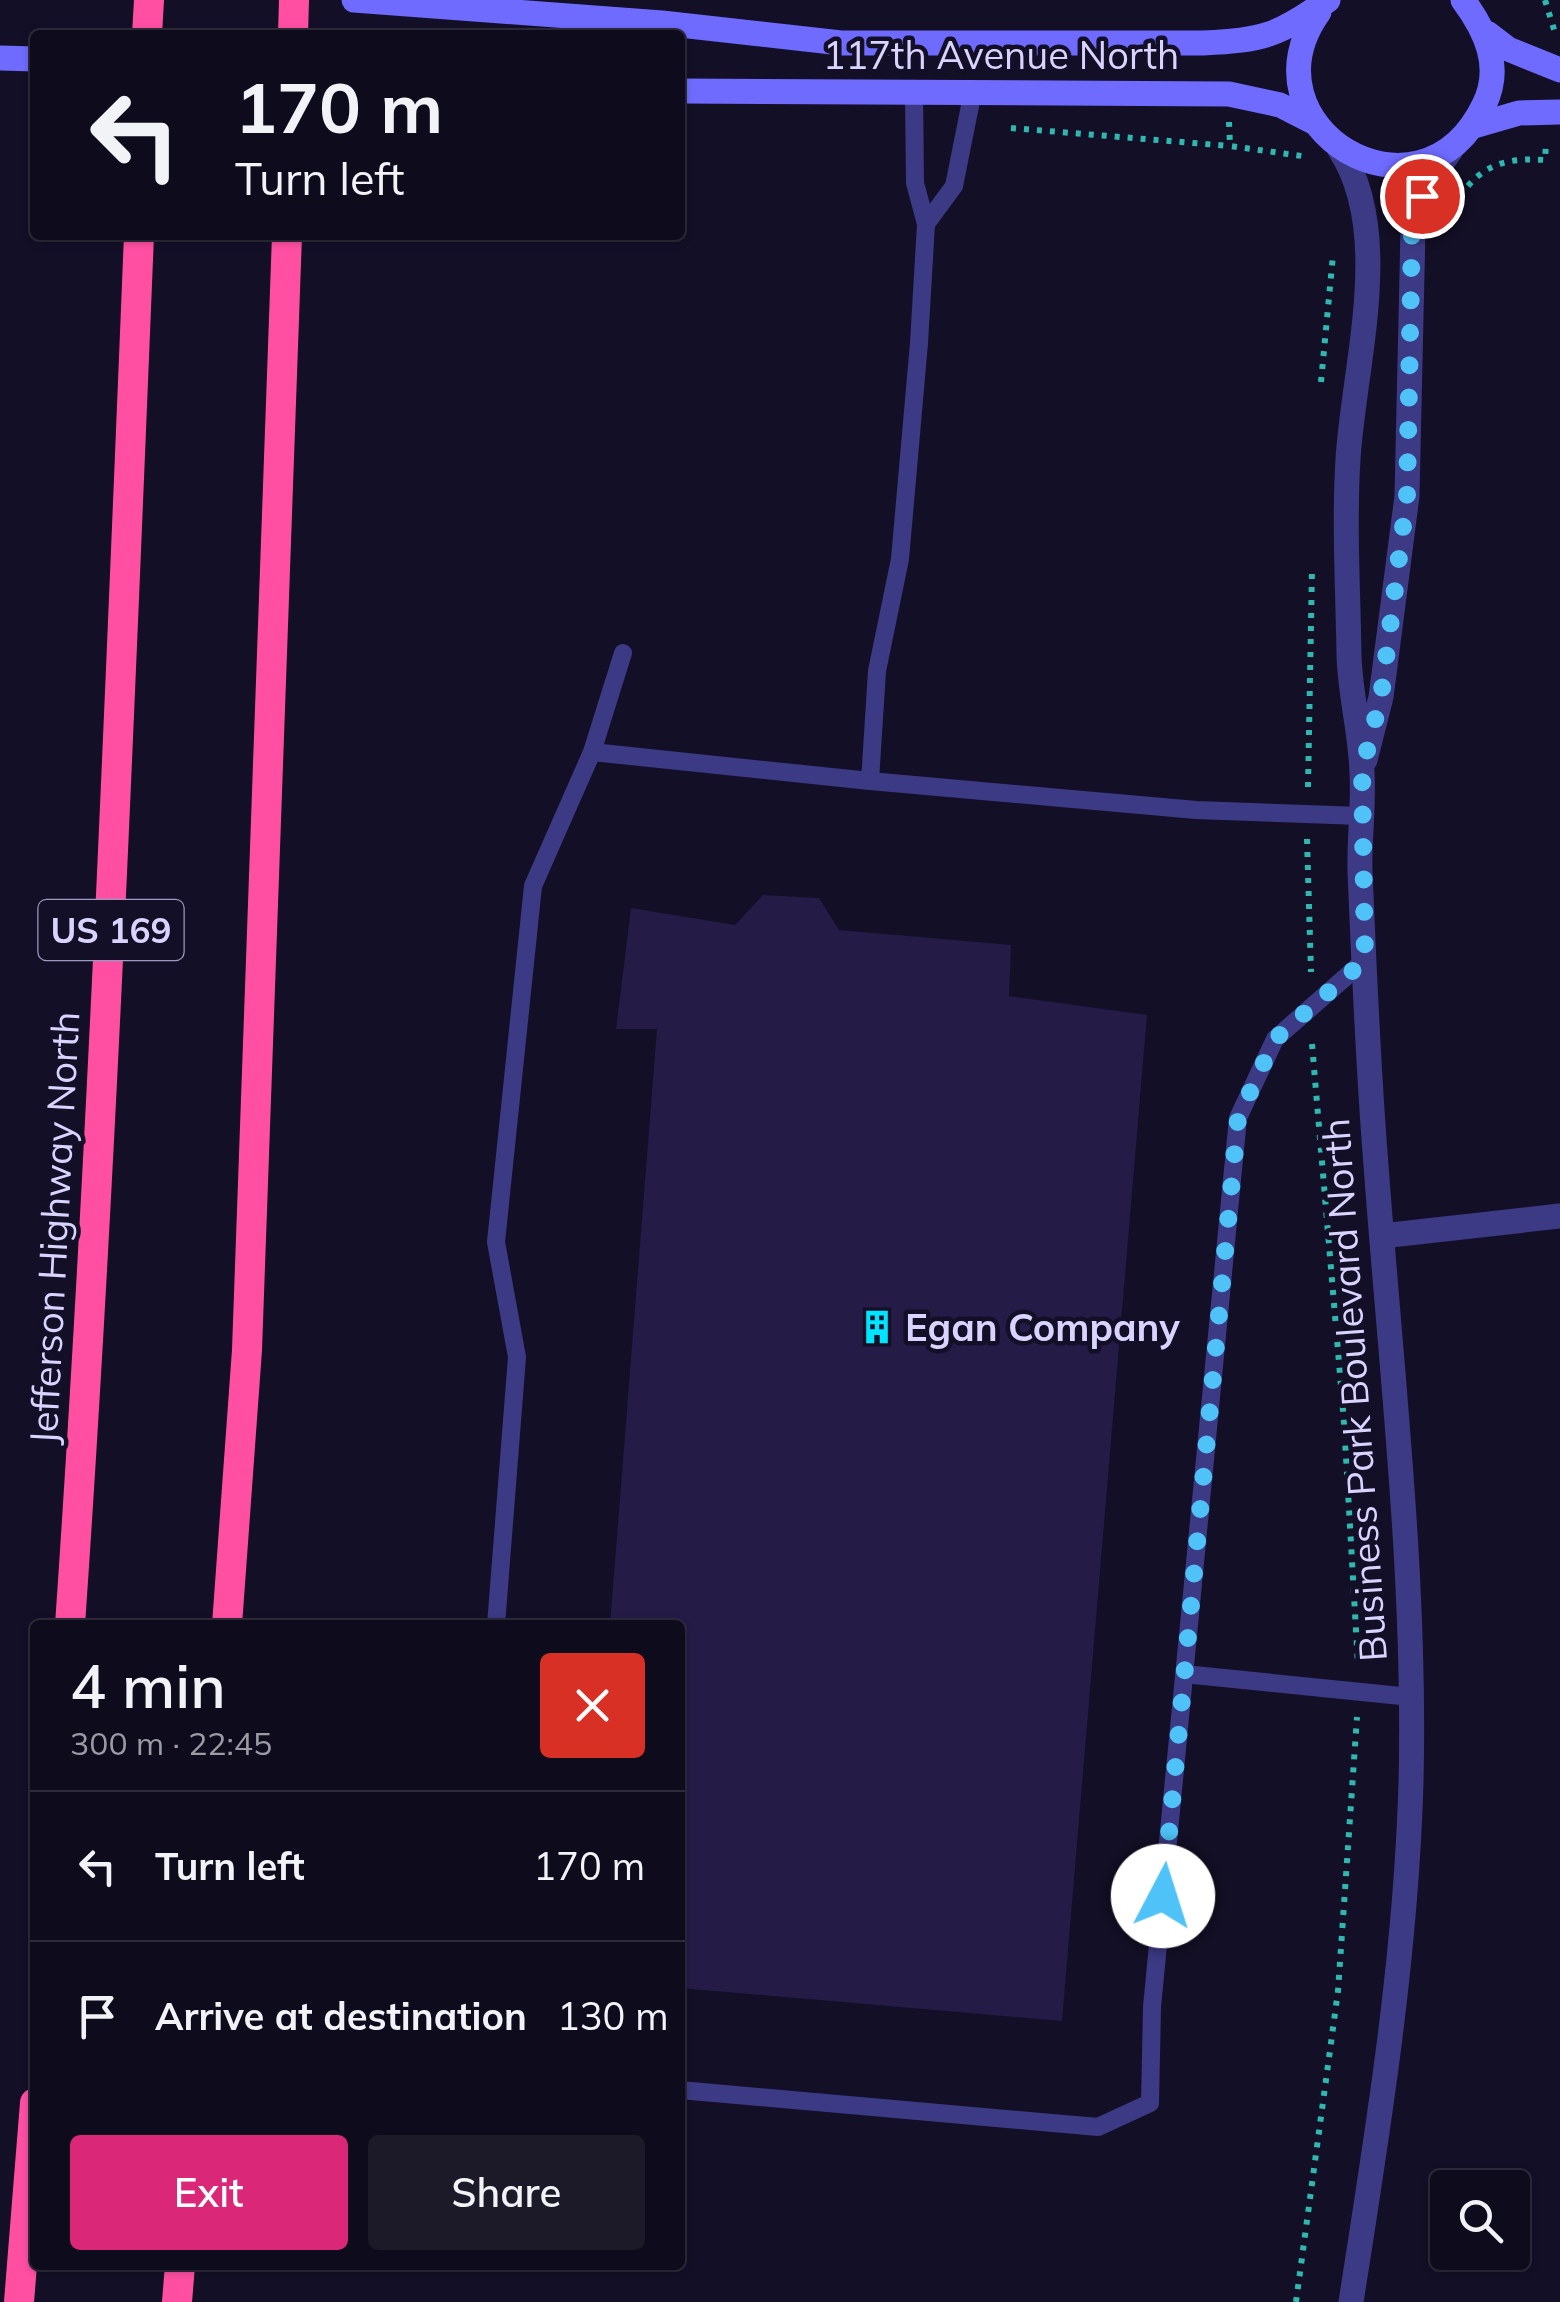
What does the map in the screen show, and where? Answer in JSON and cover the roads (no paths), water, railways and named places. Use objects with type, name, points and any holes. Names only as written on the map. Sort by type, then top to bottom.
[{"type":"highway","points":[[147,30],[149,0]]},
{"type":"highway","points":[[293,30],[294,0]]},
{"type":"highway","name":"Jefferson Highway North","points":[[70,1620],[90,1339],[113,879],[138,240]]},
{"type":"highway","points":[[226,1620],[246,1350],[287,240]]},
{"type":"highway","points":[[19,2302],[30,2166]]},
{"type":"highway","points":[[178,2302],[180,2270]]},
{"type":"street","name":"117th Avenue North","points":[[354,0],[662,23],[841,42],[1202,43],[1255,41],[1292,26],[1328,0]]},
{"type":"street","points":[[1328,0],[1309,26],[1298,66],[1301,99],[1340,150],[1375,165],[1416,166],[1451,150],[1474,126],[1490,94],[1492,72],[1487,33]]},
{"type":"street","points":[[1463,0],[1487,33],[1508,49],[1560,70]]},
{"type":"street","points":[[0,58],[30,59]]},
{"type":"street","name":"117th Avenue North","points":[[685,91],[1228,94],[1280,106],[1317,124]]},
{"type":"street","points":[[1474,126],[1518,114],[1554,118]]},
{"type":"street","name":"Business Park Boulevard North","points":[[1340,150],[1357,176],[1368,228],[1348,459],[1350,688],[1362,770],[1365,960],[1382,1236],[1404,1460],[1411,1698],[1410,1785],[1399,1947],[1384,2084],[1351,2302]]},
{"type":"street","name":"Business Park Boulevard North","points":[[1362,770],[1381,697],[1407,496],[1412,229],[1431,178],[1451,150]]},
{"type":"street","points":[[1382,1236],[1560,1216]]},
{"type":"lane","points":[[926,224],[954,186],[972,91]]},
{"type":"lane","points":[[870,781],[877,672],[900,559],[926,224],[915,183],[914,92]]},
{"type":"lane","points":[[496,1620],[517,1357],[496,1242],[533,886],[592,752],[623,653]]},
{"type":"lane","points":[[592,752],[1196,810],[1362,816]]},
{"type":"lane","points":[[685,2090],[1098,2127],[1150,2103],[1152,2007],[1238,1118],[1275,1039],[1365,960]]},
{"type":"lane","points":[[1184,1674],[1411,1698]]},
{"type":"place","name":"Egan Company","points":[[877,1327]]}]
